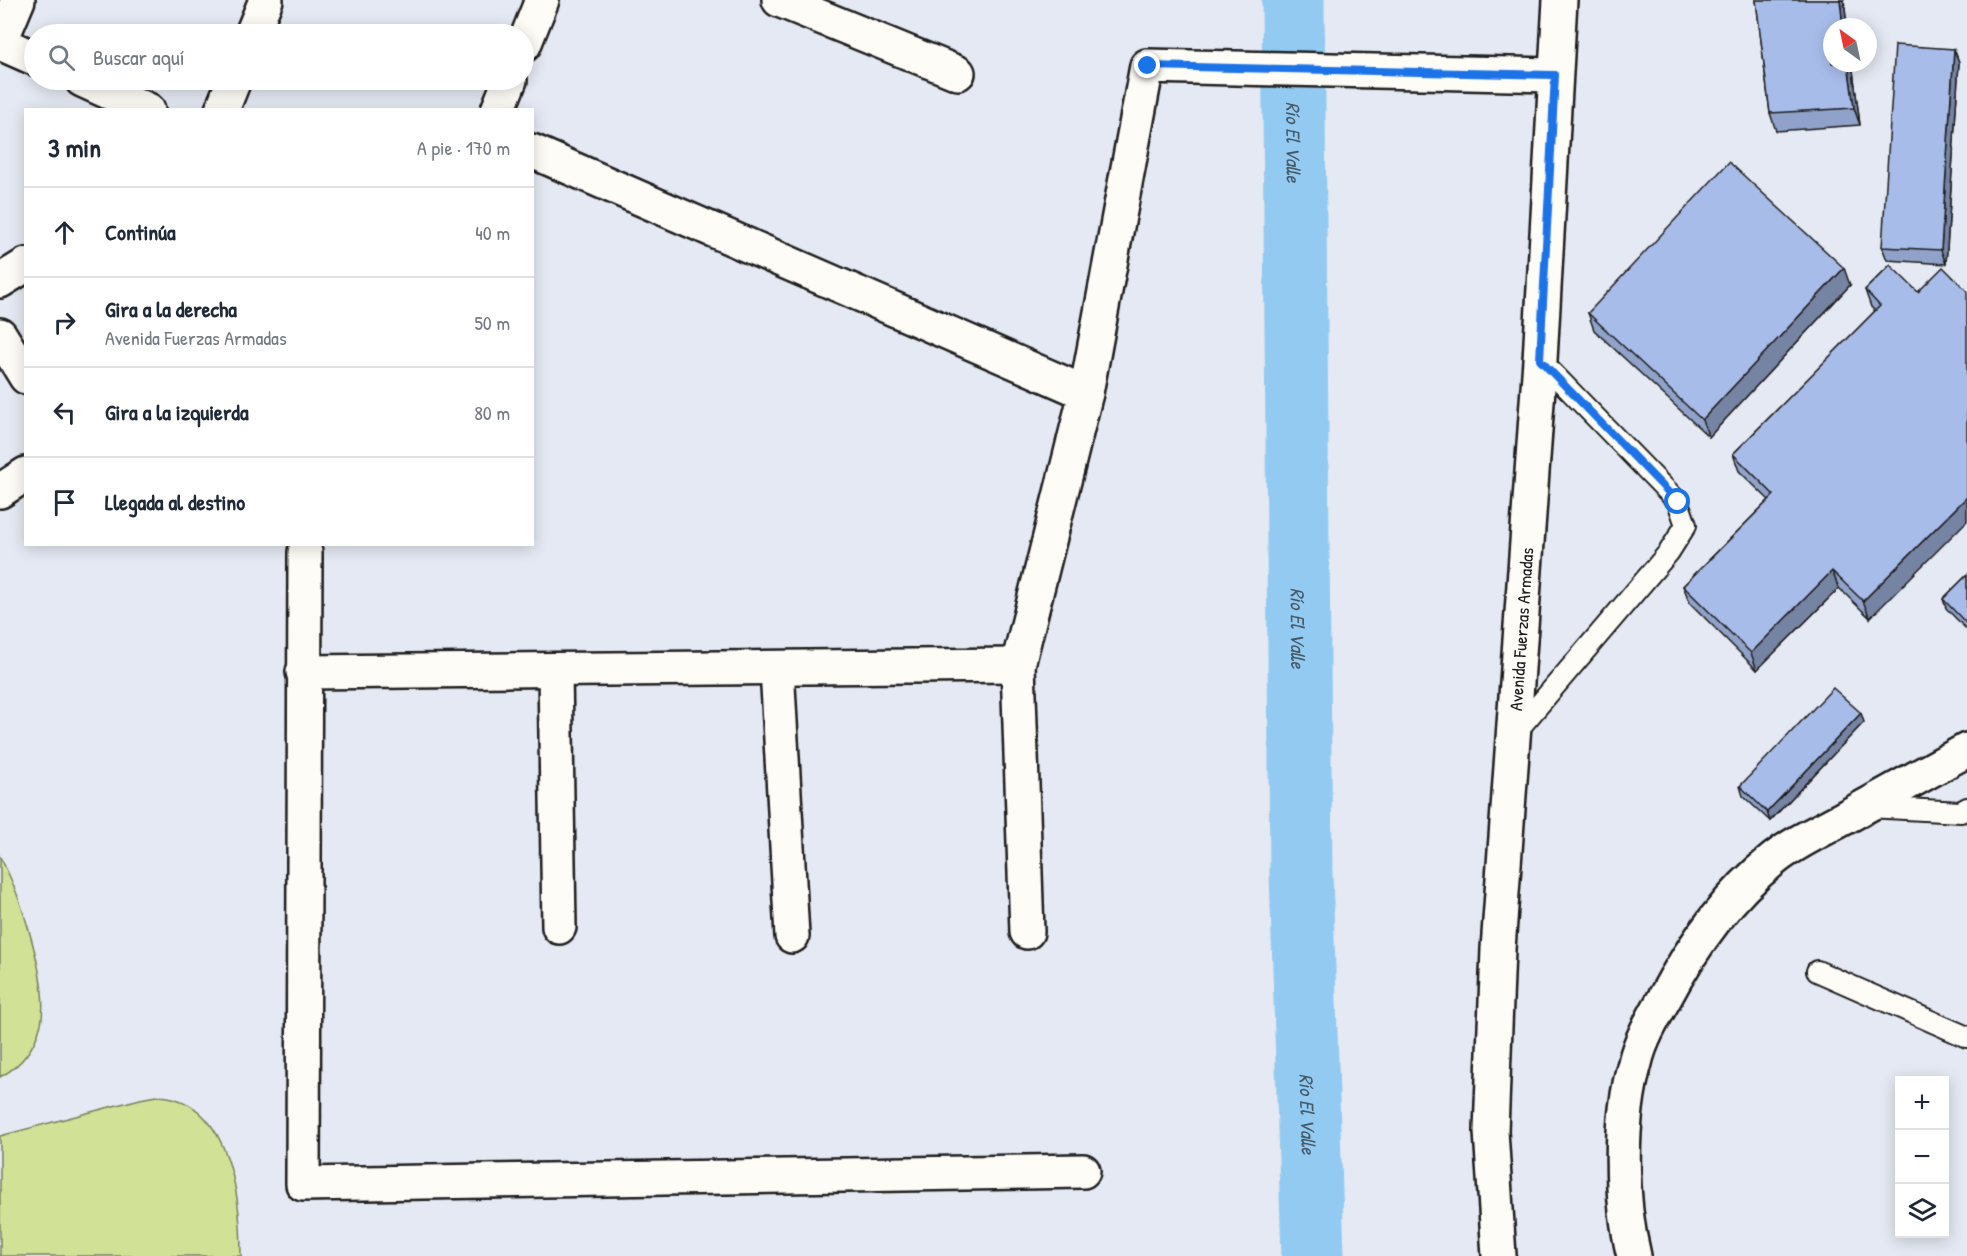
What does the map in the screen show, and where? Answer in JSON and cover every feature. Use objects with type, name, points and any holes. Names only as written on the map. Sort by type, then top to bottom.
[{"type":"street","points":[[18,0],[0,43],[24,54]]},
{"type":"street","points":[[256,24],[266,0]]},
{"type":"street","points":[[532,24],[542,0]]},
{"type":"street","points":[[779,0],[958,73]]},
{"type":"street","name":"Avenida Fuerzas Armadas","points":[[1499,1256],[1491,1131],[1498,949],[1540,360],[1560,0]]},
{"type":"street","points":[[1027,932],[1018,665],[1086,393],[1148,66],[1555,75]]},
{"type":"street","points":[[104,90],[144,108]]},
{"type":"street","points":[[223,108],[230,90]]},
{"type":"street","points":[[499,108],[506,90]]},
{"type":"street","points":[[534,152],[1086,393]]},
{"type":"street","points":[[0,281],[24,266]]},
{"type":"street","points":[[0,335],[24,374]]},
{"type":"street","points":[[0,491],[24,475]]},
{"type":"street","points":[[305,552],[303,1184],[1083,1171]]},
{"type":"street","points":[[303,672],[1018,665]]},
{"type":"street","points":[[777,668],[792,936]]},
{"type":"street","points":[[555,670],[559,927]]},
{"type":"street","points":[[1634,1256],[1627,1220],[1623,1146],[1635,1061],[1651,1022],[1694,946],[1746,884],[1774,858],[1967,750]]},
{"type":"lane","points":[[1513,734],[1669,552],[1686,525],[1678,502],[1540,360]]},
{"type":"lane","points":[[1863,807],[1965,814]]},
{"type":"lane","points":[[1817,971],[1967,1037]]},
{"type":"green space","points":[[0,857],[16,893],[31,939],[43,1007],[41,1024],[31,1048],[21,1061],[0,1077]]},
{"type":"green space","points":[[156,1096],[181,1101],[200,1113],[215,1132],[226,1155],[234,1181],[241,1256],[0,1256],[0,1136]]},
{"type":"building","points":[[1756,0],[1840,0],[1842,18],[1823,18],[1823,72],[1849,72],[1854,108],[1770,113]]},
{"type":"building","points":[[1895,45],[1954,49],[1941,250],[1882,247]]},
{"type":"building","points":[[1729,162],[1844,268],[1702,420],[1588,313]]},
{"type":"building","points":[[1890,265],[1918,292],[1943,267],[1967,291],[1967,497],[1863,601],[1832,571],[1751,653],[1683,586],[1774,495],[1733,454],[1880,306],[1865,290]]},
{"type":"building","points":[[1967,575],[1967,624],[1943,599]]},
{"type":"building","points":[[1833,688],[1861,713],[1767,812],[1740,786]]},
{"type":"waterway","name":"Río El Valle","points":[[1293,0],[1301,873],[1313,1256]]},
{"type":"route","points":[[1148,66],[1555,75],[1540,360],[1678,502]]}]
